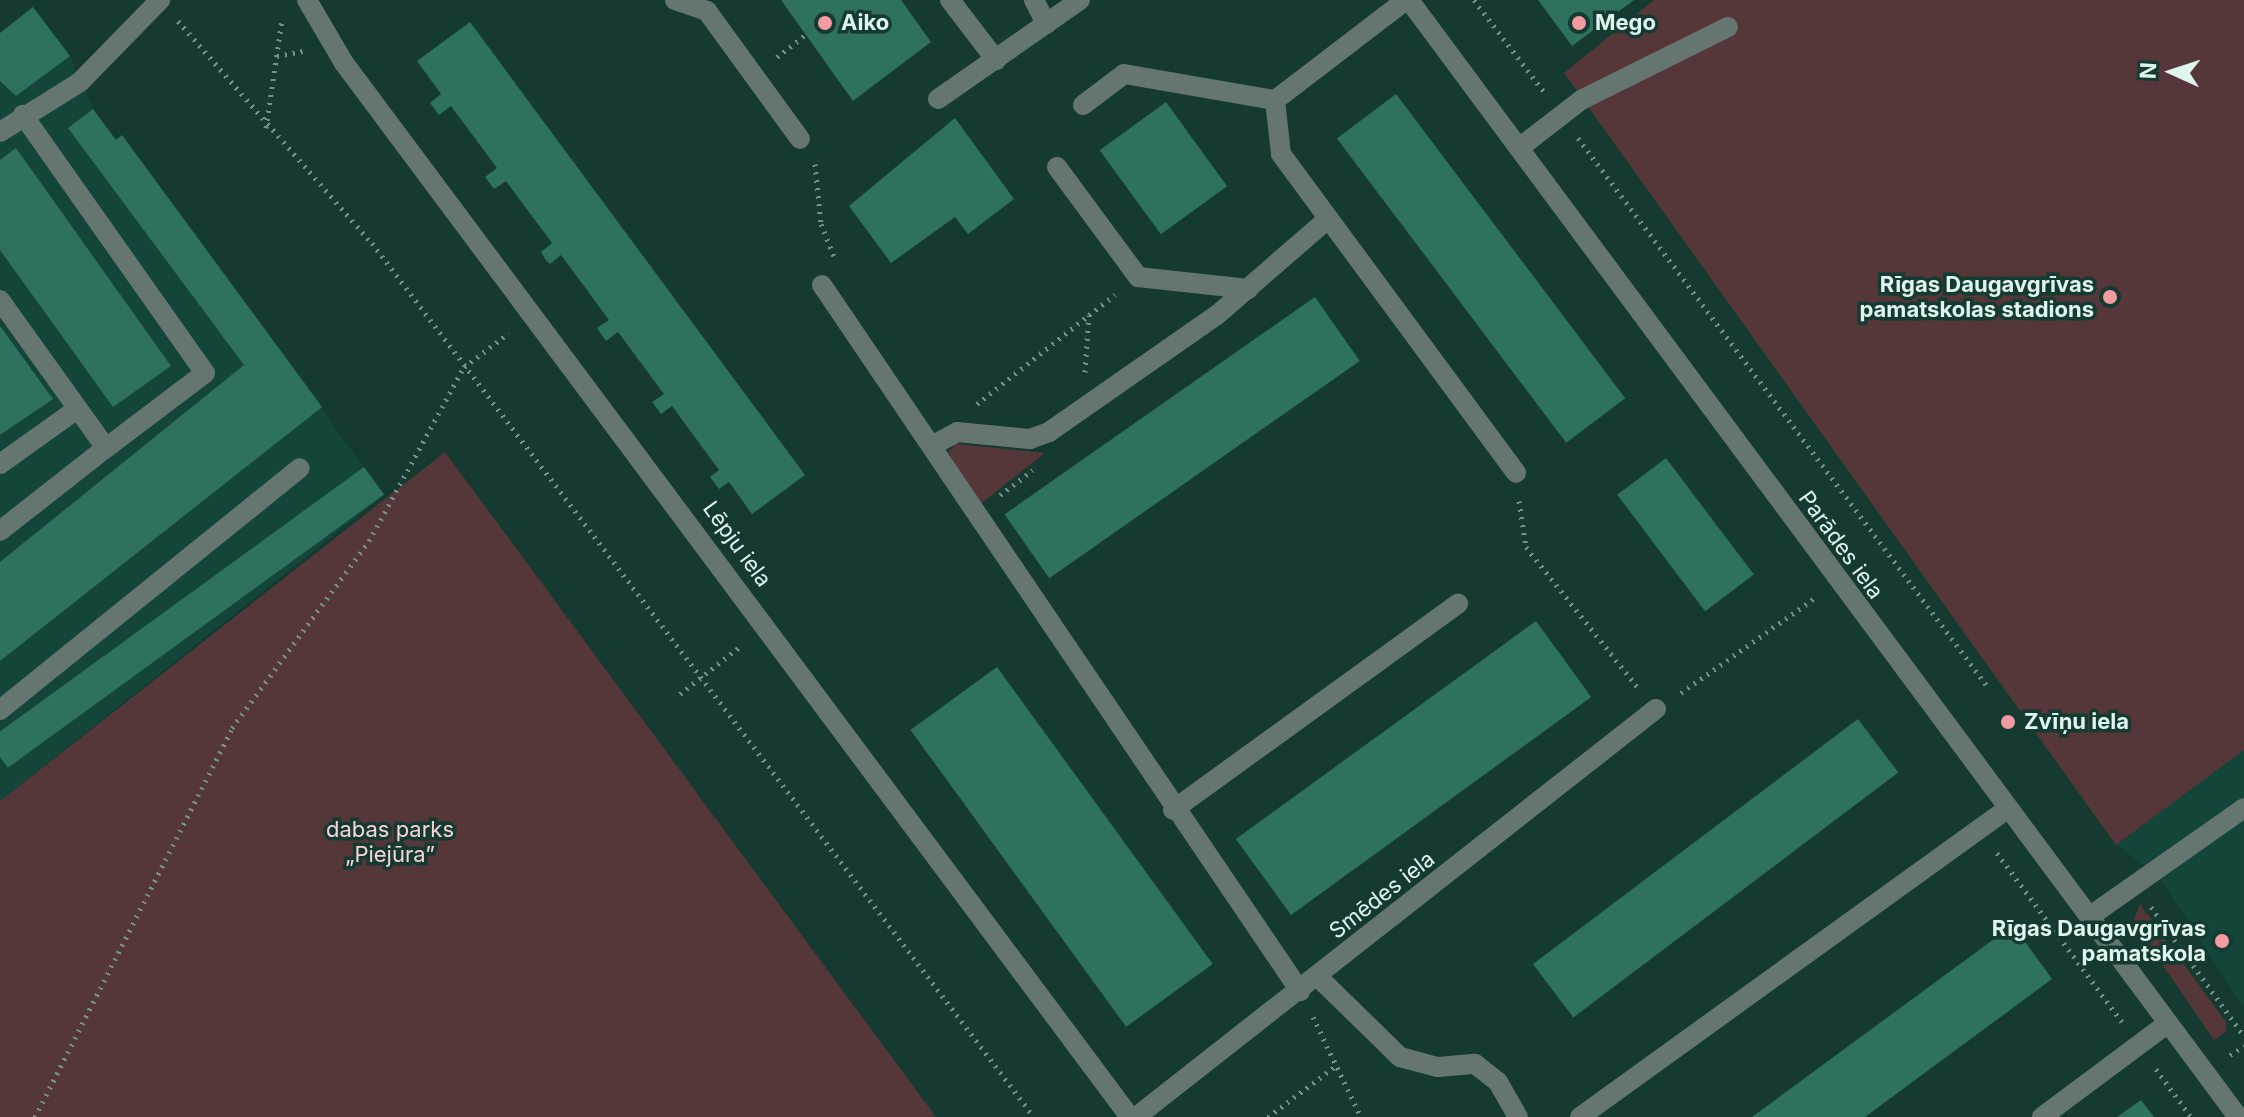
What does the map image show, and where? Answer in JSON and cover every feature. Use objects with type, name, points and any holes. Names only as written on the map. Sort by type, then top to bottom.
[{"type":"street","points":[[675,0],[707,11],[800,139]]},
{"type":"street","points":[[950,0],[996,60]]},
{"type":"street","points":[[1034,0],[1046,24]]},
{"type":"street","points":[[938,99],[1080,0]]},
{"type":"street","points":[[1083,105],[1124,74],[1275,100],[1408,0]]},
{"type":"street","name":"Parādes iela","points":[[1408,0],[2238,1117]]},
{"type":"street","name":"Lēpju iela","points":[[297,4],[537,312],[1130,1117]]},
{"type":"street","points":[[0,132],[80,82],[166,6]]},
{"type":"street","points":[[1519,148],[1561,115],[1728,27]]},
{"type":"street","points":[[1275,100],[1281,154],[1516,473]]},
{"type":"street","points":[[0,531],[205,373],[23,115]]},
{"type":"street","points":[[1057,167],[1138,277],[1248,289]]},
{"type":"street","points":[[933,445],[957,432],[1030,439],[1082,409],[1248,289],[1328,219]]},
{"type":"street","points":[[822,285],[933,445],[1173,810],[1300,991]]},
{"type":"street","points":[[0,300],[106,448]]},
{"type":"street","points":[[0,464],[77,409]]},
{"type":"street","points":[[0,710],[300,468]]},
{"type":"street","points":[[1173,810],[1458,604]]},
{"type":"street","name":"Smēdes iela","points":[[1136,1117],[1656,709]]},
{"type":"street","points":[[2089,917],[2137,887],[2244,808]]},
{"type":"street","points":[[1580,1117],[2007,809]]},
{"type":"street","points":[[1318,977],[1400,1057],[1438,1067],[1475,1064],[1498,1082],[1518,1117]]},
{"type":"street","points":[[2042,1117],[2168,1023]]},
{"type":"path","points":[[1474,0],[1987,686]]},
{"type":"path","points":[[266,129],[297,4]]},
{"type":"path","points":[[166,6],[266,129],[372,243],[1034,1117]]},
{"type":"path","points":[[800,139],[823,190],[821,224],[836,258],[822,285]]},
{"type":"path","points":[[957,432],[960,418],[1138,277]]},
{"type":"path","points":[[35,1117],[232,728],[369,541],[464,367],[537,312]]},
{"type":"path","points":[[1082,409],[1089,315]]},
{"type":"path","points":[[1516,473],[1526,547],[1656,709],[1838,581]]},
{"type":"path","points":[[680,694],[729,655]]},
{"type":"path","points":[[1979,829],[2191,1117]]},
{"type":"path","points":[[2137,887],[2244,1036]]},
{"type":"path","points":[[1300,991],[1361,1117]]},
{"type":"path","points":[[2226,1058],[2244,1046]]},
{"type":"path","points":[[1268,1117],[1337,1065]]},
{"type":"shaded area","points":[[33,7],[70,56],[93,109],[115,140],[122,135],[384,495],[0,801],[0,33]]},
{"type":"shaded area","name":"Rīgas Daugavgrīvas pamatskola","points":[[2244,750],[2244,1008],[2157,874],[2116,845]]},
{"type":"green space","points":[[1654,0],[2244,0],[2244,750],[2116,845],[1564,73]]},
{"type":"green space","points":[[956,444],[1045,453],[979,505],[948,452]]},
{"type":"green space","name":"dabas parks „Piejūra”","points":[[445,452],[936,1117],[0,1117],[0,801]]},
{"type":"green space","points":[[2140,904],[2226,1022],[2226,1032],[2214,1040],[2133,922]]},
{"type":"building","points":[[781,0],[901,0],[931,42],[853,101]]},
{"type":"building","name":"Mego","points":[[1538,0],[1634,0],[1572,46]]},
{"type":"building","points":[[33,7],[70,56],[16,96],[0,81],[0,33]]},
{"type":"building","points":[[470,22],[805,475],[752,514],[729,482],[719,489],[710,477],[719,470],[672,406],[661,414],[652,402],[664,394],[618,332],[606,341],[597,328],[609,320],[561,255],[550,264],[545,259],[541,252],[552,243],[506,181],[494,189],[485,177],[497,168],[451,106],[439,115],[430,103],[441,94],[417,61]]},
{"type":"building","points":[[1396,94],[1625,398],[1566,443],[1337,139]]},
{"type":"building","points":[[1166,102],[1227,186],[1161,234],[1100,150]]},
{"type":"building","points":[[93,109],[116,140],[122,135],[322,407],[0,661],[0,562],[244,365],[68,128]]},
{"type":"building","points":[[955,118],[1014,199],[968,234],[955,217],[891,263],[849,206]]},
{"type":"building","points":[[16,148],[171,366],[113,407],[0,250],[0,160]]},
{"type":"building","points":[[1315,297],[1360,361],[1049,578],[1005,514]]},
{"type":"building","points":[[0,326],[53,399],[0,435]]},
{"type":"building","points":[[1666,458],[1754,575],[1705,611],[1617,495]]},
{"type":"building","points":[[364,467],[384,495],[8,768],[0,757],[0,731]]},
{"type":"building","points":[[1536,621],[1591,697],[1291,915],[1236,839]]},
{"type":"building","points":[[997,667],[1213,964],[1126,1027],[910,730]]},
{"type":"building","points":[[1858,719],[1898,773],[1573,1017],[1533,964]]},
{"type":"building","points":[[2013,925],[2052,979],[1865,1117],[1752,1117]]},
{"type":"building","points":[[2141,1100],[2154,1117],[2117,1117]]},
{"type":"place","name":"Aiko","points":[[825,23]]},
{"type":"place","name":"Mego","points":[[1579,23]]},
{"type":"place","name":"Rīgas Daugavgrīvas pamatskolas stadions","points":[[2110,297]]},
{"type":"place","name":"Zvīņu iela","points":[[2008,722]]},
{"type":"place","name":"Rīgas Daugavgrīvas pamatskola","points":[[2222,941]]}]
